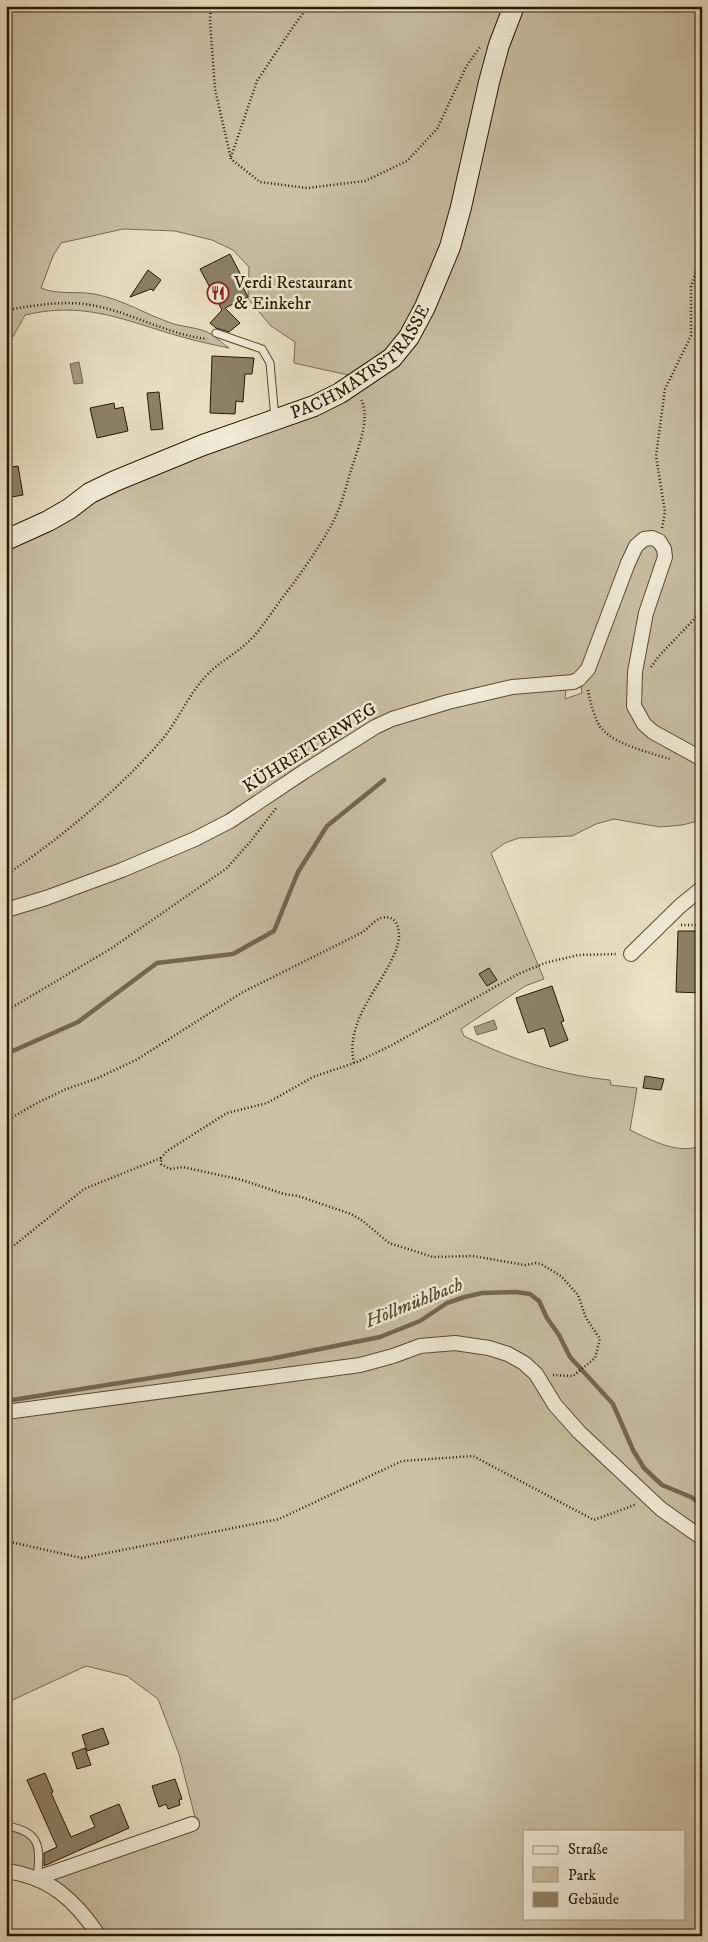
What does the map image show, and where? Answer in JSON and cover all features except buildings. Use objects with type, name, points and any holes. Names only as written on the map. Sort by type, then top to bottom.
[{"type":"street","name":"PACHMAYRSTRASSE","points":[[6,540],[48,521],[90,493],[115,481],[203,445],[314,406],[352,386],[392,358],[409,337],[425,308],[450,248],[489,82],[502,36],[514,6]]},
{"type":"street","points":[[584,674],[588,669],[636,546],[644,539],[652,538],[659,541],[664,548],[664,557],[646,613],[636,672],[634,706],[636,714],[653,732],[702,759]]},
{"type":"street","name":"KÜHREITERWEG","points":[[6,910],[46,898],[122,870],[195,839],[230,821],[305,770],[375,727],[392,719],[448,702],[512,687],[573,682],[584,674]]},
{"type":"street","points":[[631,954],[680,906],[702,888]]},
{"type":"street","points":[[6,1412],[360,1365],[420,1346],[455,1343],[474,1345],[508,1354],[524,1363],[536,1374],[556,1405],[579,1432],[661,1509],[702,1538]]},
{"type":"street","points":[[37,1878],[192,1824]]},
{"type":"street","points":[[6,1871],[37,1878],[53,1887],[73,1903],[99,1936]]},
{"type":"lane","points":[[216,333],[262,349],[270,363],[275,419]]},
{"type":"lane","points":[[6,1826],[29,1833],[35,1839],[39,1847],[37,1878]]},
{"type":"path","points":[[211,6],[210,21],[215,89],[231,159],[260,182],[307,188],[365,181],[408,161],[437,129],[466,67],[488,36],[502,36]]},
{"type":"path","points":[[231,159],[257,81],[308,6]]},
{"type":"path","points":[[702,124],[697,141],[702,164]]},
{"type":"path","points":[[659,541],[665,512],[656,456],[665,389],[691,336],[691,287],[702,254]]},
{"type":"path","points":[[6,310],[51,304],[84,304],[113,311],[161,328],[212,340]]},
{"type":"path","points":[[6,875],[96,806],[133,771],[162,740],[180,716],[198,685],[207,675],[237,653],[255,635],[302,572],[333,522],[362,440],[365,407],[352,386]]},
{"type":"path","points":[[648,672],[659,656],[702,611]]},
{"type":"path","points":[[584,674],[590,704],[602,730],[625,744],[678,762]]},
{"type":"path","points":[[6,1010],[112,948],[227,868],[278,806]]},
{"type":"path","points":[[6,1121],[64,1090],[98,1078],[136,1060],[243,992],[363,932],[380,918],[390,917],[396,922],[400,932],[396,948],[361,1015],[351,1050],[354,1062]]},
{"type":"path","points":[[678,927],[684,924],[702,925]]},
{"type":"path","points":[[6,1252],[84,1190],[161,1158],[167,1151],[227,1113],[267,1103],[313,1077],[354,1062],[398,1042],[454,1008],[532,968],[578,955],[631,954]]},
{"type":"path","points":[[699,1073],[702,1079]]},
{"type":"path","points":[[161,1158],[162,1164],[170,1169],[183,1167],[242,1180],[351,1214],[363,1221],[389,1243],[433,1258],[473,1256],[525,1265],[540,1264],[561,1276],[578,1295],[586,1318],[600,1339],[595,1358],[573,1376]]},
{"type":"path","points":[[6,1541],[82,1558],[279,1519],[402,1461],[473,1456],[594,1520],[651,1500]]},
{"type":"green space","points":[[6,6],[702,6],[702,820],[682,825],[660,827],[614,819],[596,824],[572,836],[519,838],[505,843],[491,853],[544,979],[525,986],[461,1029],[464,1036],[517,1059],[554,1070],[610,1080],[611,1085],[637,1088],[630,1130],[675,1148],[693,1148],[702,1145],[702,1936],[106,1936],[85,1909],[51,1878],[198,1829],[179,1754],[158,1699],[127,1676],[86,1666],[6,1703],[6,546],[83,506],[357,377],[294,363],[295,342],[271,326],[248,299],[249,267],[233,250],[212,240],[175,231],[123,229],[61,243],[53,256],[41,288],[60,292],[105,296],[174,324],[207,332],[229,348],[98,313],[63,310],[25,315],[6,349]],"holes":[[[579,673],[582,693],[565,699],[567,679]]]},
{"type":"green space","points":[[6,1830],[23,1834],[32,1843],[36,1856],[34,1873],[6,1868]]},
{"type":"shaded area","points":[[79,362],[83,383],[74,384],[70,364]]},
{"type":"shaded area","points":[[494,1020],[497,1029],[477,1035],[474,1027]]},
{"type":"waterway","points":[[6,1054],[78,1022],[157,963],[233,954],[274,931],[298,872],[327,826],[384,780]]},
{"type":"waterway","name":"Höllmühlbach","points":[[6,1401],[270,1359],[380,1337],[420,1321],[447,1303],[465,1297],[482,1293],[516,1292],[530,1294],[539,1301],[570,1357],[613,1404],[633,1450],[644,1468],[662,1485],[691,1497],[702,1505]]},
{"type":"place","name":"Verdi Restaurant & Einkehr","points":[[218,293]]}]
